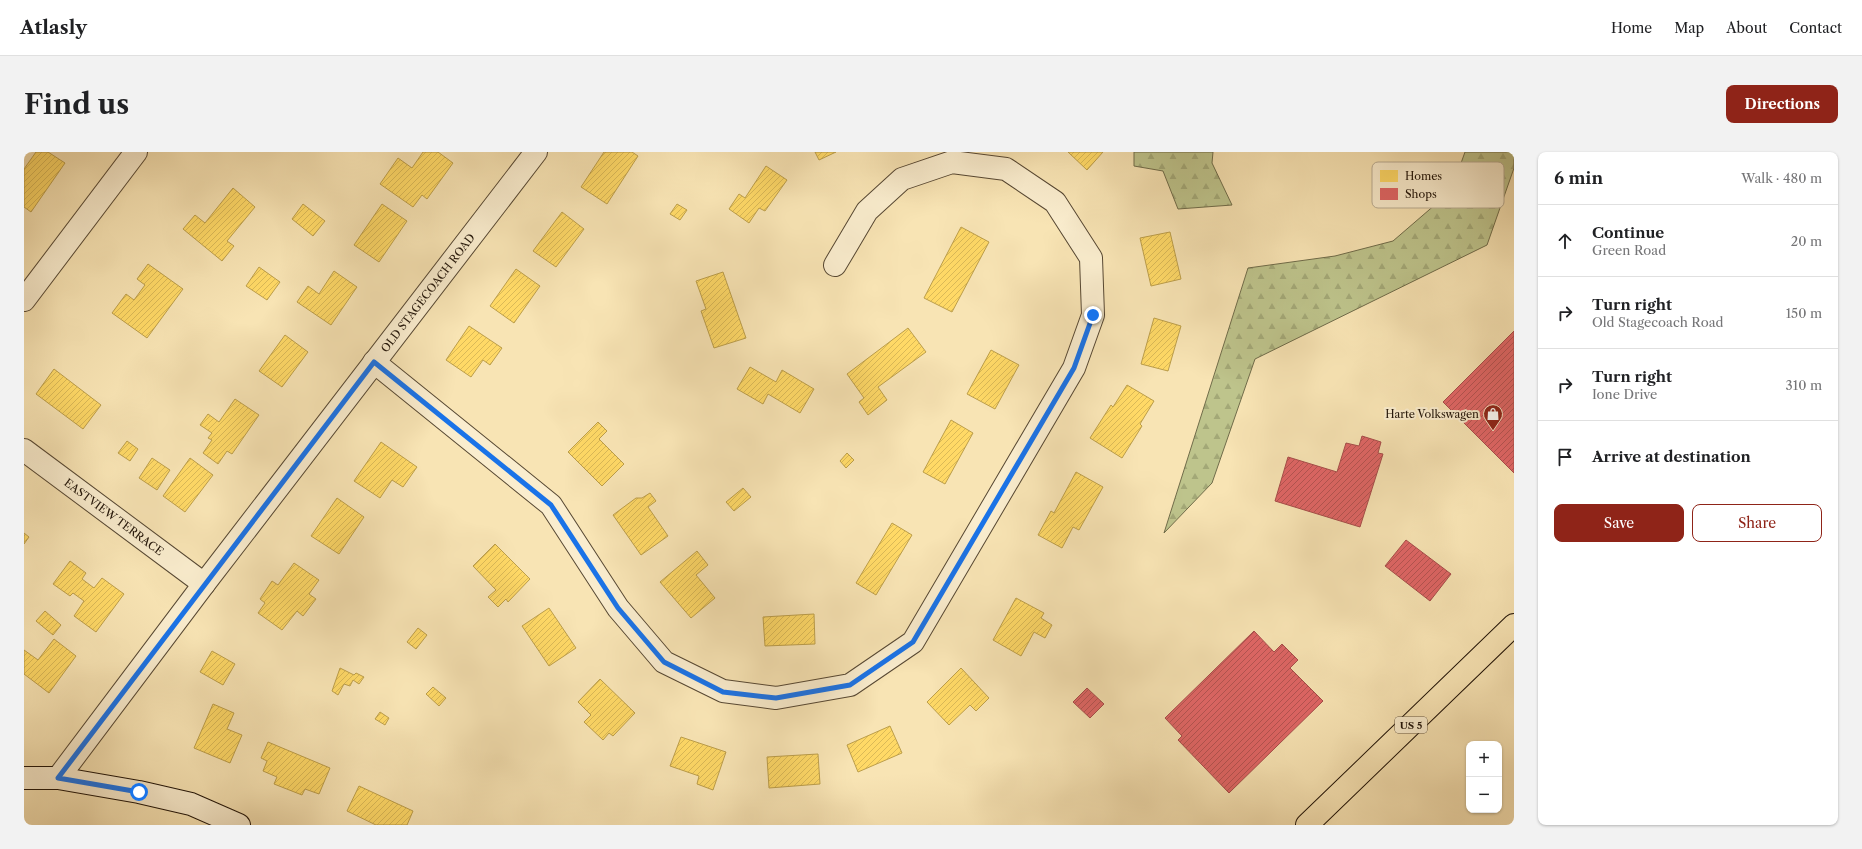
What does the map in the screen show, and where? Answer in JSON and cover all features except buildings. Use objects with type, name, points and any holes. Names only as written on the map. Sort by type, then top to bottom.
[{"type":"main road","name":"US 5","points":[[1307,825],[1514,625]]},
{"type":"street","points":[[24,300],[136,152]]},
{"type":"street","name":"OLD STAGECOACH ROAD","points":[[58,778],[204,584],[536,152]]},
{"type":"street","points":[[374,362],[551,505],[618,608],[664,662],[723,692],[776,698],[850,685],[913,642],[1074,368],[1093,315],[1091,258],[1055,202],[1006,169],[952,162],[902,179],[866,211],[835,266]]},
{"type":"street","name":"EASTVIEW TERRACE","points":[[24,450],[204,584]]},
{"type":"street","points":[[24,778],[58,778],[139,792],[191,804],[239,825]]},
{"type":"green space","points":[[1134,152],[1213,152],[1212,163],[1232,205],[1178,209],[1163,171],[1134,166]]},
{"type":"green space","points":[[1465,152],[1514,152],[1514,168],[1504,197],[1504,162],[1461,162]]},
{"type":"green space","points":[[1431,208],[1500,208],[1487,245],[1255,359],[1212,483],[1164,533],[1248,268],[1335,256],[1393,241]]},
{"type":"place","name":"Harte Volkswagen","points":[[1493,431]]},
{"type":"route","points":[[139,792],[58,778],[374,362],[551,505],[618,608],[664,662],[723,692],[776,698],[850,685],[913,642],[1074,368],[1093,315]]}]
